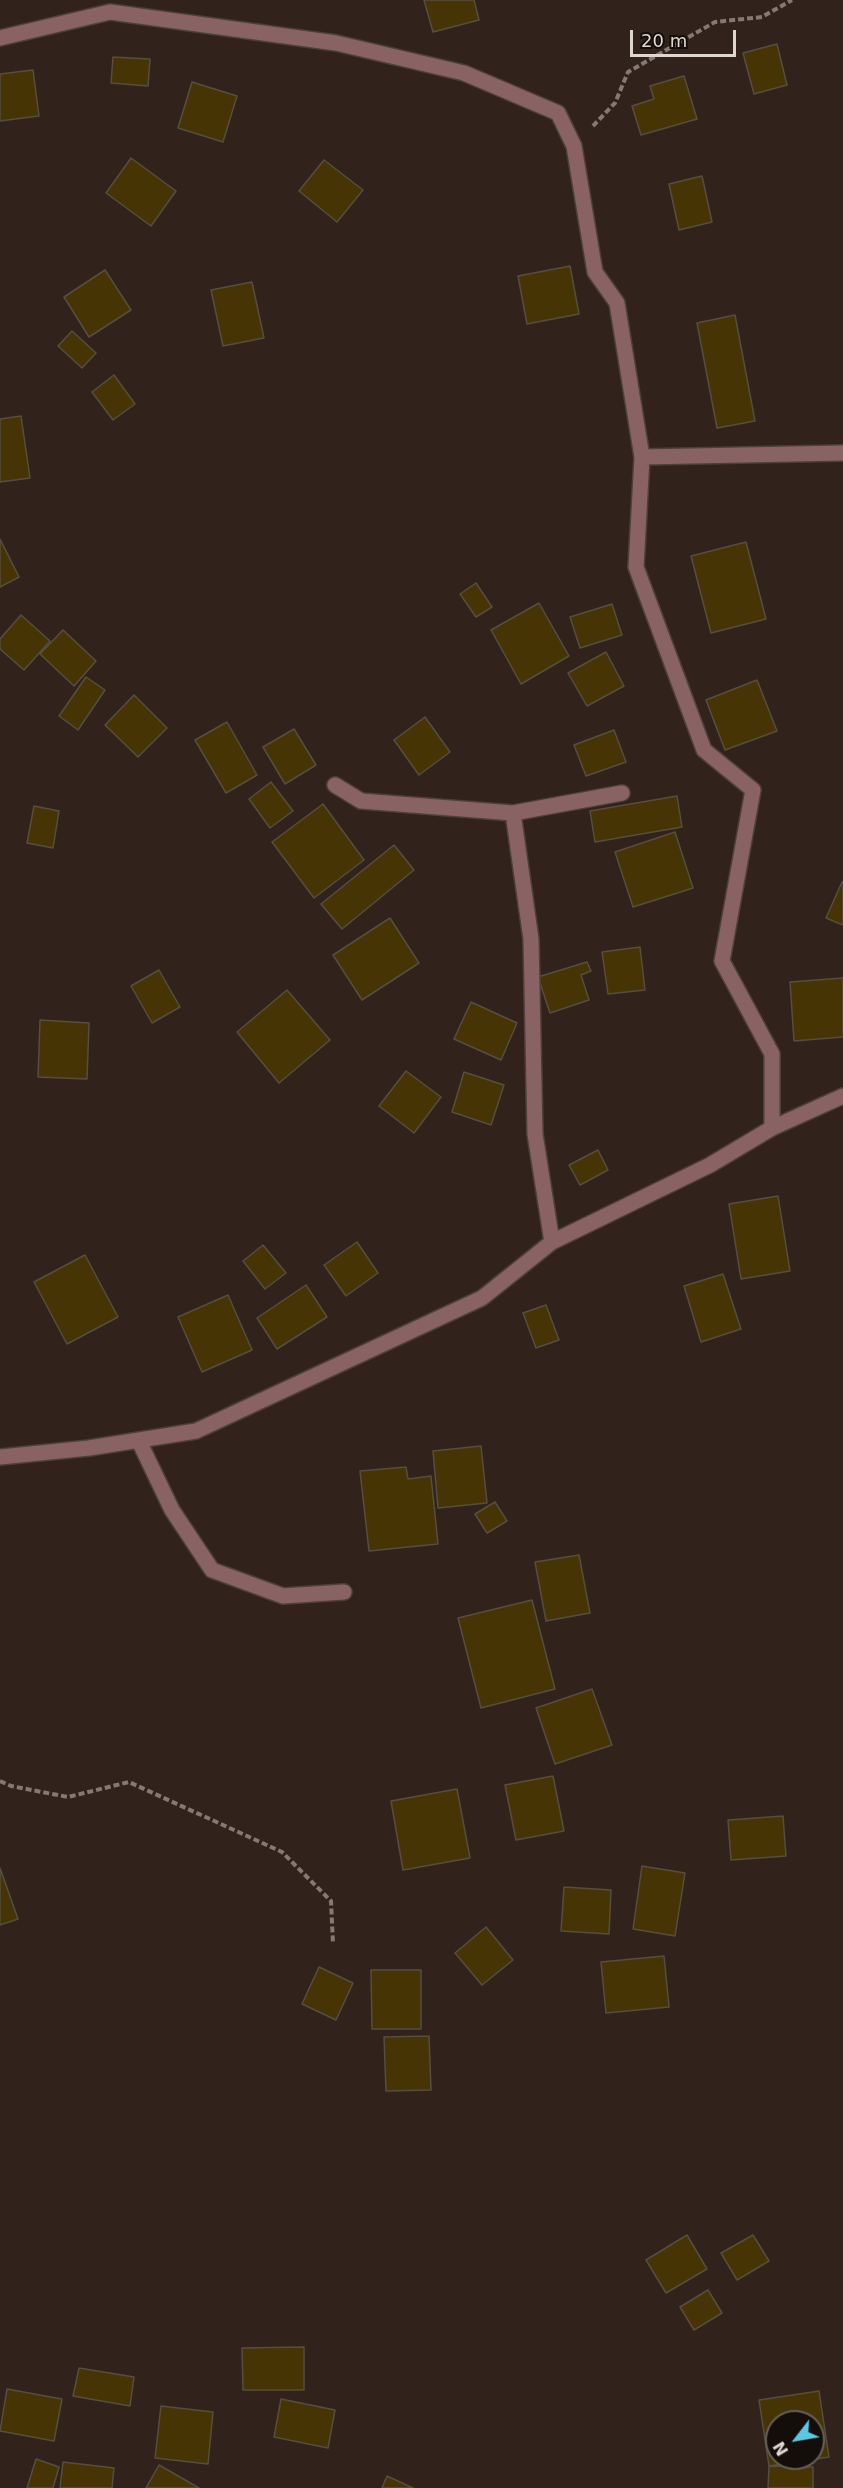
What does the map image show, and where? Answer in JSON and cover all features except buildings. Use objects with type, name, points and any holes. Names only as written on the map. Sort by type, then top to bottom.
[{"type":"street","points":[[0,38],[110,12],[336,43],[464,73],[558,113],[574,146],[596,272],[617,303],[642,457],[636,567],[704,750],[753,790],[722,961],[772,1054],[772,1128]]},
{"type":"street","points":[[642,457],[843,453]]},
{"type":"street","points":[[335,785],[361,801],[513,813],[622,793]]},
{"type":"street","points":[[513,813],[531,939],[535,1134],[552,1242]]},
{"type":"street","points":[[0,1457],[89,1449],[196,1431],[482,1298],[552,1242],[710,1165],[772,1128],[843,1096]]},
{"type":"street","points":[[138,1441],[172,1510],[212,1570],[283,1596],[344,1592]]},
{"type":"path","points":[[574,146],[615,103],[628,72],[715,22],[762,17],[792,0]]},
{"type":"path","points":[[0,1781],[11,1786],[68,1797],[129,1782],[282,1852],[331,1901],[333,1944]]}]
